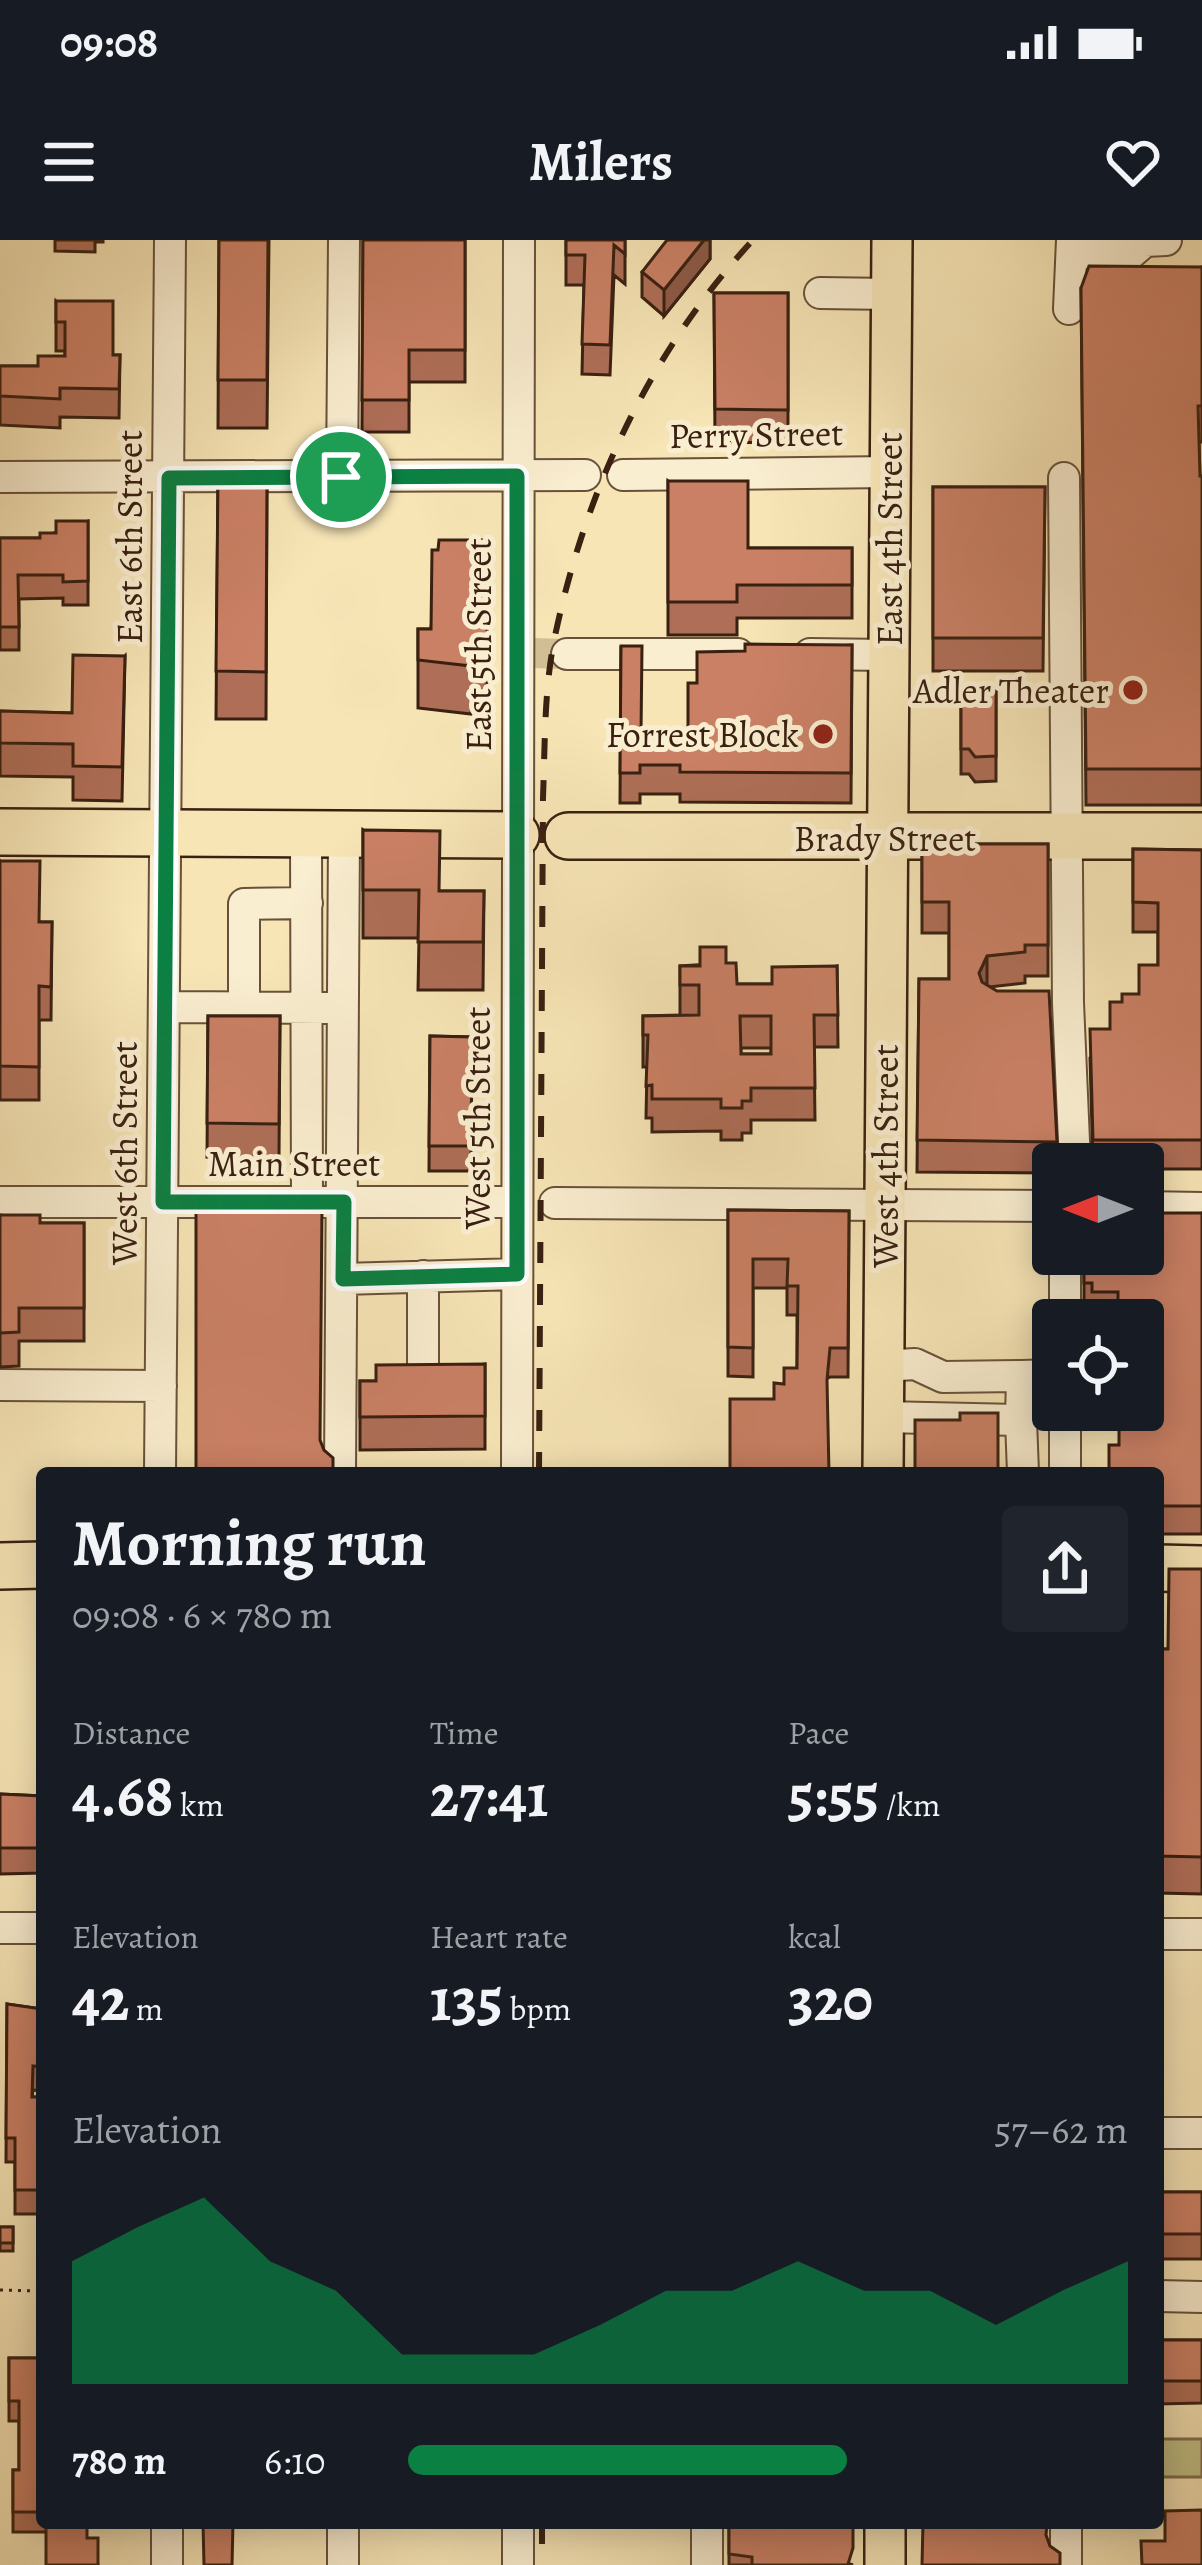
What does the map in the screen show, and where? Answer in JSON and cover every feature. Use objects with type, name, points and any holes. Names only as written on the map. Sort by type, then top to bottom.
[{"type":"highway","points":[[0,832],[516,835]]},
{"type":"highway","name":"Brady Street","points":[[568,836],[1202,836]]},
{"type":"highway","points":[[0,1565],[36,1564]]},
{"type":"highway","points":[[1164,1568],[1202,1569]]},
{"type":"main road","name":"East 4th Street","points":[[887,839],[892,240]]},
{"type":"main road","name":"West 4th Street","points":[[883,1467],[887,839]]},
{"type":"main road","points":[[885,2529],[885,2565]]},
{"type":"street","name":"East 6th Street","points":[[166,834],[170,240]]},
{"type":"street","points":[[341,477],[344,240]]},
{"type":"street","name":"East 5th Street","points":[[516,835],[525,653],[517,476],[519,240]]},
{"type":"street","points":[[1069,309],[1072,247],[1131,253],[1145,240],[1166,240]]},
{"type":"street","points":[[820,293],[892,294]]},
{"type":"street","name":"Perry Street","points":[[623,475],[890,472]]},
{"type":"street","points":[[0,477],[585,475]]},
{"type":"street","points":[[1064,478],[1067,838],[1056,1003],[1073,1143]]},
{"type":"street","points":[[567,654],[888,655]]},
{"type":"street","name":"West 6th Street","points":[[160,1467],[166,834]]},
{"type":"street","points":[[307,1201],[307,903],[325,835]]},
{"type":"street","points":[[325,835],[344,1008],[340,1467]]},
{"type":"street","name":"West 5th Street","points":[[516,835],[517,1467]]},
{"type":"street","points":[[244,1007],[244,904],[307,903]]},
{"type":"street","points":[[164,1007],[344,1008]]},
{"type":"street","name":"Main Street","points":[[0,1202],[517,1202]]},
{"type":"street","points":[[555,1203],[1032,1207]]},
{"type":"street","points":[[1164,1208],[1202,1208]]},
{"type":"street","points":[[343,1279],[517,1274]]},
{"type":"street","points":[[423,1276],[423,1375]]},
{"type":"street","points":[[883,1366],[915,1364],[943,1377],[1032,1376]]},
{"type":"street","points":[[0,1385],[161,1386]]},
{"type":"street","points":[[1023,1467],[1021,1420],[1032,1390]]},
{"type":"street","points":[[883,1417],[1021,1420]]},
{"type":"street","points":[[1065,1431],[1065,1467]]},
{"type":"street","points":[[0,1928],[36,1928]]},
{"type":"street","points":[[1164,1934],[1202,1934]]},
{"type":"street","points":[[1164,2133],[1202,2133]]},
{"type":"street","points":[[1164,2296],[1202,2296]]},
{"type":"street","points":[[167,2529],[167,2565]]},
{"type":"street","points":[[343,2529],[343,2565]]},
{"type":"street","points":[[518,2529],[518,2565]]},
{"type":"street","points":[[706,2529],[707,2565]]},
{"type":"street","points":[[1066,2529],[1066,2565]]},
{"type":"path","points":[[0,2290],[36,2291]]},
{"type":"shaded area","points":[[1164,2439],[1202,2439],[1202,2477],[1164,2477]]},
{"type":"building","points":[[219,240],[268,240],[267,380],[218,380]]},
{"type":"building","points":[[363,240],[465,240],[465,350],[409,350],[409,400],[362,400]]},
{"type":"building","points":[[566,240],[625,240],[625,254],[614,245],[610,345],[582,344],[585,255],[566,255]]},
{"type":"building","points":[[667,240],[704,240],[664,290],[642,272]]},
{"type":"building","points":[[1089,266],[1202,267],[1202,406],[1198,406],[1202,769],[1086,769],[1081,288]]},
{"type":"building","points":[[714,293],[788,293],[788,410],[715,409]]},
{"type":"building","points":[[56,301],[113,301],[113,355],[120,355],[119,389],[60,388],[60,399],[0,396],[0,366],[38,366],[38,356],[65,356],[65,322],[56,322]]},
{"type":"building","points":[[218,478],[267,478],[266,672],[216,671]]},
{"type":"building","points":[[668,481],[748,481],[748,548],[852,548],[852,585],[737,585],[737,602],[668,602]]},
{"type":"building","points":[[933,487],[1045,487],[1043,638],[933,638]]},
{"type":"building","points":[[56,521],[88,521],[88,581],[63,582],[63,575],[18,575],[19,627],[0,627],[0,538],[40,538],[40,533],[56,533]]},
{"type":"building","points":[[439,540],[488,540],[487,656],[472,656],[471,666],[418,660],[418,629],[431,629],[432,550],[438,550]]},
{"type":"building","points":[[745,644],[852,645],[851,773],[680,772],[680,765],[640,765],[640,773],[620,773],[621,646],[642,646],[641,734],[688,734],[688,683],[697,683],[697,652],[745,651]]},
{"type":"building","points":[[73,655],[125,656],[122,767],[73,766],[73,744],[0,743],[0,711],[72,713]]},
{"type":"building","points":[[961,689],[996,689],[996,756],[975,757],[969,749],[961,749]]},
{"type":"building","points":[[363,830],[440,831],[439,891],[484,891],[483,942],[418,942],[419,890],[363,890]]},
{"type":"building","points":[[922,844],[1048,844],[1048,945],[1025,945],[1025,952],[987,956],[979,973],[982,982],[997,991],[1049,991],[1057,1142],[917,1140],[919,979],[949,979],[949,902],[922,902]]},
{"type":"building","points":[[1133,849],[1202,850],[1202,1140],[1093,1140],[1090,1029],[1110,1029],[1110,1002],[1122,1002],[1122,994],[1139,994],[1139,965],[1158,965],[1158,903],[1133,902]]},
{"type":"building","points":[[0,861],[40,861],[39,922],[52,922],[51,987],[39,986],[39,1067],[0,1066]]},
{"type":"building","points":[[700,947],[726,947],[726,963],[736,963],[737,984],[772,984],[772,967],[837,966],[838,1015],[814,1015],[815,1088],[751,1088],[751,1101],[742,1101],[742,1108],[721,1108],[721,1099],[652,1099],[652,1085],[646,1086],[648,1035],[643,1035],[643,1016],[699,1015],[699,985],[680,985],[680,966],[700,966]],"holes":[[[740,1016],[771,1016],[771,1054],[741,1054]]]},
{"type":"building","points":[[208,1016],[280,1016],[279,1124],[207,1123]]},
{"type":"building","points":[[430,1036],[472,1037],[471,1146],[429,1146]]},
{"type":"building","points":[[196,1208],[322,1208],[320,1440],[333,1458],[333,1467],[196,1467]]},
{"type":"building","points":[[728,1210],[849,1211],[848,1348],[830,1348],[829,1467],[730,1467],[730,1399],[774,1399],[774,1383],[784,1384],[784,1368],[797,1368],[798,1286],[787,1286],[788,1259],[753,1259],[753,1348],[728,1347]]},
{"type":"building","points":[[1164,1213],[1202,1213],[1202,1506],[1164,1506],[1164,1467],[1109,1467],[1109,1445],[1119,1445],[1119,1431],[1164,1431],[1164,1299],[1118,1299],[1118,1292],[1092,1292],[1092,1283],[1084,1283],[1084,1275],[1164,1275]]},
{"type":"building","points":[[0,1215],[40,1215],[40,1223],[84,1223],[84,1308],[19,1308],[19,1332],[0,1333]]},
{"type":"building","points":[[485,1364],[485,1416],[360,1417],[360,1381],[376,1381],[376,1365]]},
{"type":"building","points":[[960,1413],[998,1413],[998,1467],[915,1467],[915,1420],[960,1420]]},
{"type":"building","points":[[1169,1569],[1202,1569],[1202,1857],[1164,1856],[1164,1649],[1168,1649]]},
{"type":"building","points":[[0,1794],[36,1796],[36,1848],[0,1848]]},
{"type":"building","points":[[7,2004],[36,2008],[32,2097],[36,2097],[36,2190],[15,2190],[15,2138],[6,2138]]},
{"type":"building","points":[[1164,2192],[1202,2192],[1202,2234],[1164,2234]]},
{"type":"building","points":[[0,2227],[13,2227],[13,2243],[0,2243]]},
{"type":"building","points":[[1164,2340],[1202,2340],[1202,2381],[1164,2381]]},
{"type":"building","points":[[9,2358],[36,2358],[36,2512],[13,2512],[13,2470],[19,2470],[19,2401],[9,2401]]},
{"type":"building","points":[[1202,2510],[1202,2565],[1142,2565],[1141,2541],[1165,2541],[1165,2511]]},
{"type":"building","points":[[46,2529],[87,2529],[87,2538],[98,2538],[98,2565],[46,2565]]},
{"type":"building","points":[[203,2529],[233,2529],[232,2565],[204,2565]]},
{"type":"building","points":[[729,2529],[853,2529],[853,2548],[846,2565],[752,2565],[752,2557],[729,2554]]},
{"type":"building","points":[[923,2529],[1046,2529],[1050,2546],[1060,2553],[1060,2565],[922,2565]]},
{"type":"tunnel","points":[[533,653],[567,654]]},
{"type":"railway","points":[[539,1467],[543,798],[554,641],[583,532],[626,427],[683,329],[753,240]]},
{"type":"railway","points":[[542,2529],[542,2565]]},
{"type":"place","name":"Adler Theater","points":[[1133,690]]},
{"type":"place","name":"Forrest Block","points":[[823,734]]},
{"type":"route","points":[[517,476],[517,1274],[343,1279],[344,1202],[163,1202],[169,478],[341,477],[517,476]]}]
